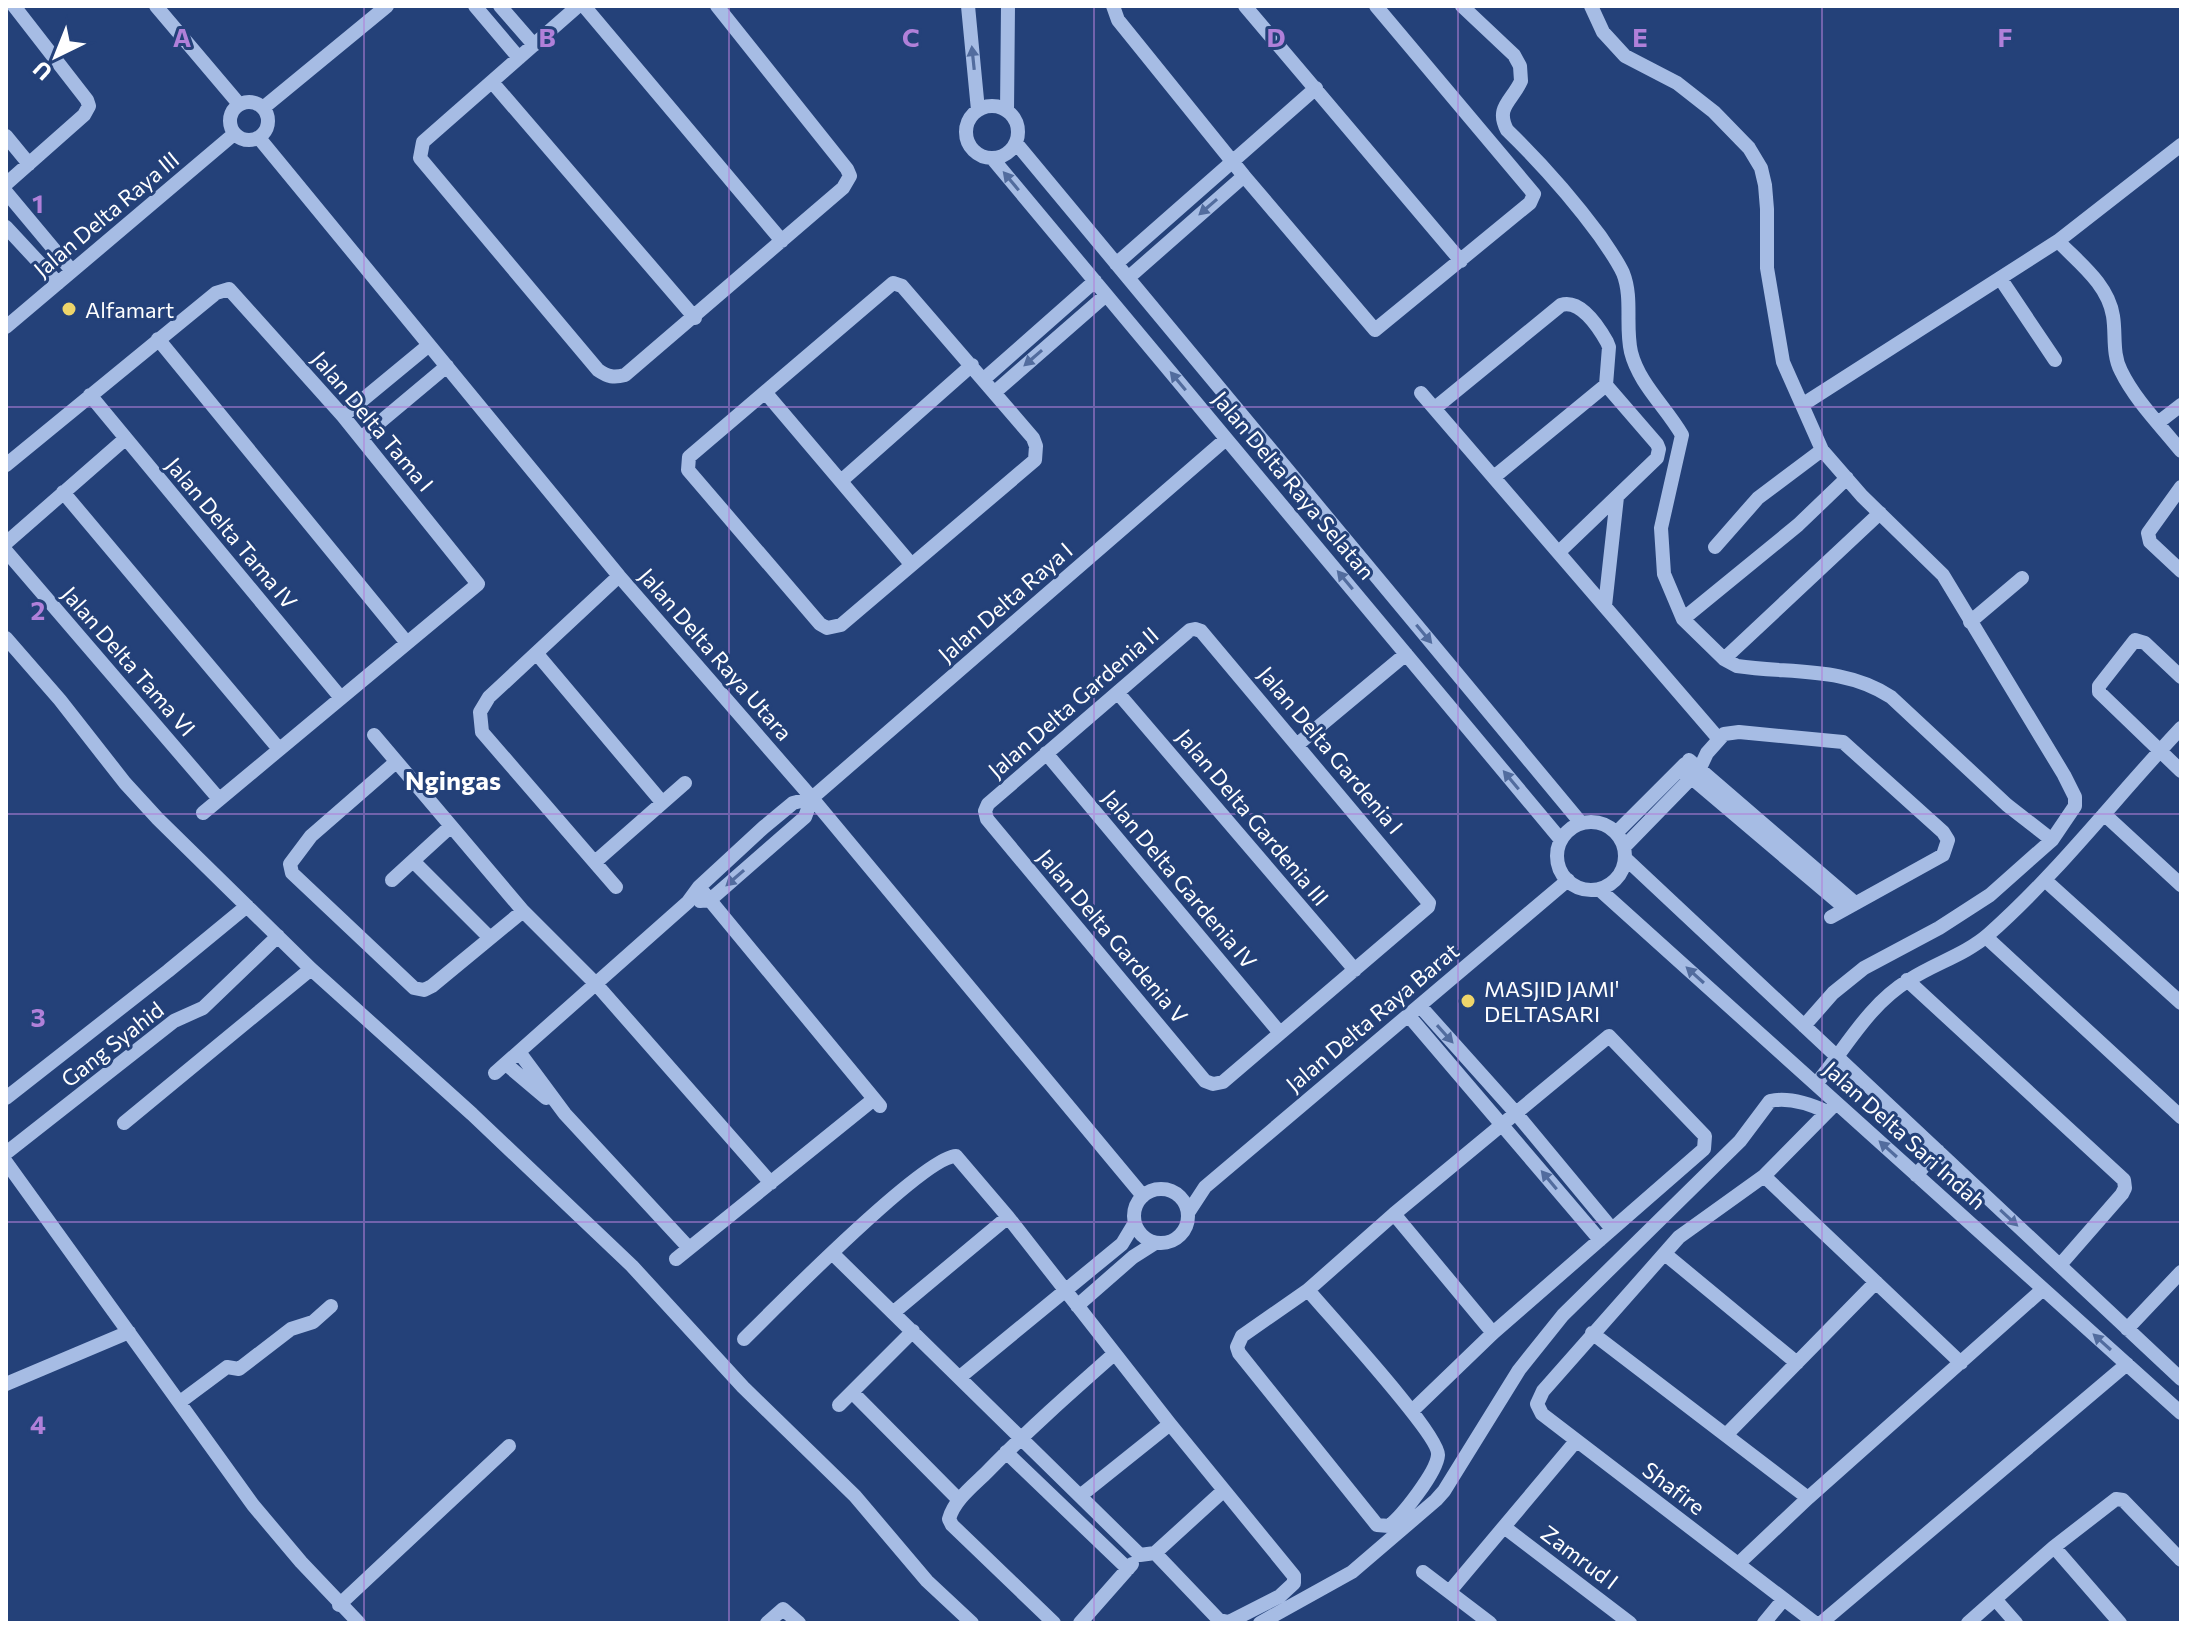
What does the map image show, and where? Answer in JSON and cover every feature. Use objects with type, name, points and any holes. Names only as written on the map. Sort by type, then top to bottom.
[{"type":"street","points":[[6,184],[84,115],[89,106],[14,6]]},
{"type":"street","points":[[156,6],[239,104]]},
{"type":"street","points":[[263,108],[387,6]]},
{"type":"street","points":[[475,6],[519,58]]},
{"type":"street","points":[[500,6],[534,45]]},
{"type":"street","points":[[717,6],[850,176],[843,188],[695,318],[625,375],[615,378],[598,370],[420,158],[423,142],[581,6],[782,241]]},
{"type":"street","points":[[968,6],[978,110]]},
{"type":"street","points":[[1007,111],[1008,6]]},
{"type":"street","points":[[1113,6],[1118,20],[1231,161],[1375,330],[1530,203],[1534,194],[1376,6]]},
{"type":"street","points":[[1245,6],[1461,261]]},
{"type":"street","points":[[1462,6],[1518,61],[1521,81],[1502,111],[1501,119],[1507,130],[1575,201],[1623,273],[1628,289],[1629,335],[1634,362],[1646,385],[1682,435],[1661,528],[1664,574],[1683,619],[1724,659],[1737,666],[1804,671],[1859,680],[1876,687],[1891,697],[2007,805],[2052,840]]},
{"type":"street","points":[[1591,6],[1610,43],[1635,62],[1677,83],[1714,112],[1737,132],[1761,168],[1767,209],[1767,268],[1783,362],[1822,450],[1943,575],[2070,785],[2075,806],[2052,840],[1990,895],[1939,928],[1864,968],[1833,993],[1804,1026]]},
{"type":"street","points":[[492,82],[695,318]]},
{"type":"street","points":[[1116,264],[1316,88]]},
{"type":"street","points":[[252,102],[267,114],[267,128],[259,138],[246,141],[234,134],[229,121],[233,108],[239,104],[252,102]]},
{"type":"street","points":[[992,106],[1007,111],[1016,122],[1016,143],[1006,154],[992,158],[978,154],[968,143],[969,121],[978,110],[992,106]]},
{"type":"street","name":"Jalan Delta Raya III","points":[[6,327],[234,134]]},
{"type":"street","points":[[6,136],[29,164]]},
{"type":"street","name":"Jalan Delta Raya Utara","points":[[259,138],[619,576],[812,798],[1143,1196]]},
{"type":"street","name":"Jalan Delta Raya Selatan","points":[[1016,143],[1581,823]]},
{"type":"street","points":[[1802,405],[2058,241],[2181,145]]},
{"type":"street","name":"Jalan Delta Raya Selatan","points":[[992,158],[1561,840]]},
{"type":"street","points":[[1128,278],[1244,176]]},
{"type":"street","points":[[6,192],[72,271]]},
{"type":"street","points":[[6,227],[58,283]]},
{"type":"street","points":[[2058,241],[2094,277],[2107,297],[2113,317],[2119,368],[2130,387],[2181,451]]},
{"type":"street","points":[[2000,278],[2055,360]]},
{"type":"street","points":[[984,379],[1095,281]]},
{"type":"street","points":[[893,283],[902,286],[984,379],[1033,438],[1035,460],[841,625],[827,628],[820,624],[688,470],[692,452],[893,283]]},
{"type":"street","name":"Jalan Delta Tama I","points":[[158,339],[216,293],[229,289],[343,416],[478,584],[407,643]]},
{"type":"street","points":[[995,392],[1106,295]]},
{"type":"street","points":[[1435,408],[1561,305],[1574,303],[1581,309],[1607,342],[1606,385],[1659,449],[1657,458],[1559,552]]},
{"type":"street","points":[[6,465],[158,339],[407,643],[203,813]]},
{"type":"street","points":[[343,416],[429,345]]},
{"type":"street","points":[[841,481],[972,365]]},
{"type":"street","points":[[361,438],[447,366]]},
{"type":"street","points":[[1494,477],[1606,385]]},
{"type":"street","points":[[765,392],[911,564]]},
{"type":"street","points":[[1421,393],[1718,738]]},
{"type":"street","name":"Jalan Delta Tama IV","points":[[90,395],[341,698]]},
{"type":"street","points":[[2159,422],[2181,405]]},
{"type":"street","points":[[6,543],[125,439]]},
{"type":"street","name":"Jalan Delta Raya I","points":[[812,798],[1226,439]]},
{"type":"street","points":[[1715,547],[1758,498],[1822,450]]},
{"type":"street","points":[[1683,619],[1798,525],[1847,478]]},
{"type":"street","points":[[2181,487],[2148,533],[2150,542],[2181,571]]},
{"type":"street","points":[[63,492],[279,749]]},
{"type":"street","points":[[1605,606],[1617,497]]},
{"type":"street","points":[[1724,659],[1880,513]]},
{"type":"street","name":"Jalan Delta Tama VI","points":[[6,551],[219,799]]},
{"type":"street","points":[[616,887],[480,727],[480,712],[489,697],[619,576]]},
{"type":"street","points":[[1970,622],[2022,578]]},
{"type":"street","name":"Jalan Delta Gardenia II","points":[[987,819],[985,811],[988,804],[1046,753],[1190,630],[1201,631]]},
{"type":"street","name":"Jalan Delta Gardenia I","points":[[1201,631],[1427,898],[1428,907],[1355,970]]},
{"type":"street","points":[[6,638],[60,700],[125,783],[311,969],[610,1243],[743,1387],[855,1496],[927,1581],[972,1623]]},
{"type":"street","points":[[2181,677],[2145,643],[2135,640],[2099,686],[2099,692],[2181,771]]},
{"type":"street","points":[[537,654],[661,801]]},
{"type":"street","points":[[1298,744],[1406,654]]},
{"type":"street","name":"Jalan Delta Gardenia III","points":[[1118,693],[1355,970]]},
{"type":"street","points":[[1816,1084],[1872,1010],[1907,980],[1965,952],[1986,937],[2046,881],[2181,728]]},
{"type":"street","points":[[1616,833],[1690,770],[1718,738],[1731,732],[1843,742],[1943,832],[1948,840],[1943,855],[1831,917]]},
{"type":"street","points":[[374,735],[523,911],[596,984],[771,1183]]},
{"type":"street","name":"Jalan Delta Gardenia IV","points":[[1046,753],[1280,1033]]},
{"type":"street","points":[[396,762],[311,836],[293,858],[290,870],[419,989],[432,986],[523,911]]},
{"type":"street","points":[[1690,770],[1850,906]]},
{"type":"street","points":[[1625,852],[1616,833],[1599,823],[1581,823],[1561,840],[1557,857],[1562,874],[1584,889],[1600,890],[1616,880],[1622,873],[1625,852],[1690,770]]},
{"type":"street","points":[[595,862],[685,783]]},
{"type":"street","points":[[565,1114],[500,1069],[688,902],[699,887],[793,803],[812,798]]},
{"type":"street","points":[[688,902],[710,900],[805,817],[812,798]]},
{"type":"street","points":[[2104,814],[2181,885]]},
{"type":"street","name":"Jalan Delta Gardenia V","points":[[987,819],[1205,1081],[1213,1084],[1223,1082],[1280,1033]]},
{"type":"street","points":[[392,880],[451,826]]},
{"type":"street","name":"Jalan Delta Sari Indah","points":[[1625,852],[1804,1026],[2181,1379]]},
{"type":"street","points":[[414,862],[489,937]]},
{"type":"street","name":"Jalan Delta Raya Barat","points":[[1188,1213],[1205,1187],[1568,880]]},
{"type":"street","points":[[2046,881],[2181,1003]]},
{"type":"street","points":[[676,1259],[877,1103],[699,887]]},
{"type":"street","name":"Jalan Delta Sari Indah","points":[[1600,890],[1816,1084],[1832,1107],[1916,1175],[2181,1413]]},
{"type":"street","points":[[6,1098],[247,906]]},
{"type":"street","name":"Gang Syahid","points":[[6,1153],[174,1021],[203,1008],[278,936]]},
{"type":"street","points":[[1986,937],[2180,1115]]},
{"type":"street","points":[[124,1123],[311,969]]},
{"type":"street","points":[[1280,1033],[1355,970]]},
{"type":"street","points":[[1907,980],[2124,1180],[2122,1194],[2060,1265]]},
{"type":"street","points":[[1414,1011],[1515,1112],[1612,1229]]},
{"type":"street","points":[[1414,1011],[1501,1124],[1600,1240]]},
{"type":"street","points":[[1308,1290],[1412,1411],[1435,1444],[1439,1457],[1432,1472],[1396,1522],[1384,1527],[1377,1525],[1239,1353],[1237,1347],[1242,1336],[1308,1290],[1394,1214],[1609,1036],[1705,1136],[1704,1149],[1493,1333],[1412,1411]]},
{"type":"street","points":[[519,1052],[565,1114],[689,1248]]},
{"type":"street","points":[[1260,1623],[1352,1572],[1436,1500],[1519,1370],[1563,1315],[1740,1141],[1770,1101],[1832,1107]]},
{"type":"street","points":[[1808,1498],[1592,1333],[1687,1230],[1764,1176],[1832,1107]]},
{"type":"street","points":[[1916,1175],[1938,1151]]},
{"type":"street","points":[[744,1339],[832,1253],[904,1189],[951,1156],[961,1160],[1294,1576],[1294,1583],[1229,1622],[1223,1622],[1080,1496],[832,1253]]},
{"type":"street","points":[[6,1162],[253,1505],[339,1605],[359,1623]]},
{"type":"street","points":[[1764,1176],[1961,1363]]},
{"type":"street","name":"Jalan Delta Raya Barat","points":[[1178,1195],[1205,1187]]},
{"type":"street","points":[[960,1377],[1122,1244],[1134,1224],[1136,1204],[1143,1196],[1162,1189],[1178,1195],[1188,1213],[1184,1230],[1164,1243],[1146,1239],[1134,1224]]},
{"type":"street","points":[[1394,1214],[1493,1333]]},
{"type":"street","points":[[894,1312],[1008,1217]]},
{"type":"street","points":[[1077,1306],[1133,1257],[1155,1243]]},
{"type":"street","points":[[1665,1254],[1797,1363]]},
{"type":"street","points":[[2127,1329],[2181,1272]]},
{"type":"street","points":[[1727,1434],[1876,1282]]},
{"type":"street","points":[[1738,1564],[2043,1289]]},
{"type":"street","points":[[2076,1318],[2095,1299]]},
{"type":"street","points":[[180,1402],[227,1367],[239,1369],[291,1329],[313,1322],[331,1306]]},
{"type":"street","points":[[839,1405],[913,1331]]},
{"type":"street","points":[[6,1384],[129,1332]]},
{"type":"street","name":"Shafire","points":[[1592,1333],[1538,1398],[1539,1410],[1815,1623]]},
{"type":"street","points":[[1054,1623],[952,1525],[950,1514],[959,1500],[1021,1437],[1114,1354]]},
{"type":"street","points":[[1821,1623],[2127,1364]]},
{"type":"street","points":[[852,1392],[959,1500]]},
{"type":"street","points":[[1080,1496],[1170,1424]]},
{"type":"street","points":[[1450,1591],[1576,1441]]},
{"type":"street","points":[[339,1605],[509,1446]]},
{"type":"street","points":[[1006,1452],[1128,1569]]},
{"type":"street","points":[[1080,1623],[1128,1569],[1223,1491]]},
{"type":"street","points":[[1968,1623],[2054,1547],[2116,1499],[2123,1500],[2181,1560]]},
{"type":"street","name":"Zamrud I","points":[[1504,1527],[1630,1623]]},
{"type":"street","points":[[2054,1547],[2120,1623]]},
{"type":"street","points":[[1423,1572],[1490,1623]]},
{"type":"street","points":[[1995,1599],[2016,1623]]},
{"type":"street","points":[[1764,1623],[1783,1600]]},
{"type":"street","points":[[767,1623],[783,1609],[799,1623]]},
{"type":"place","name":"Alfamart","points":[[69,309]]},
{"type":"place","name":"MASJID JAMI' DELTASARI","points":[[1468,1001]]},
{"type":"district","name":"Ngingas","points":[[453,779]]}]
